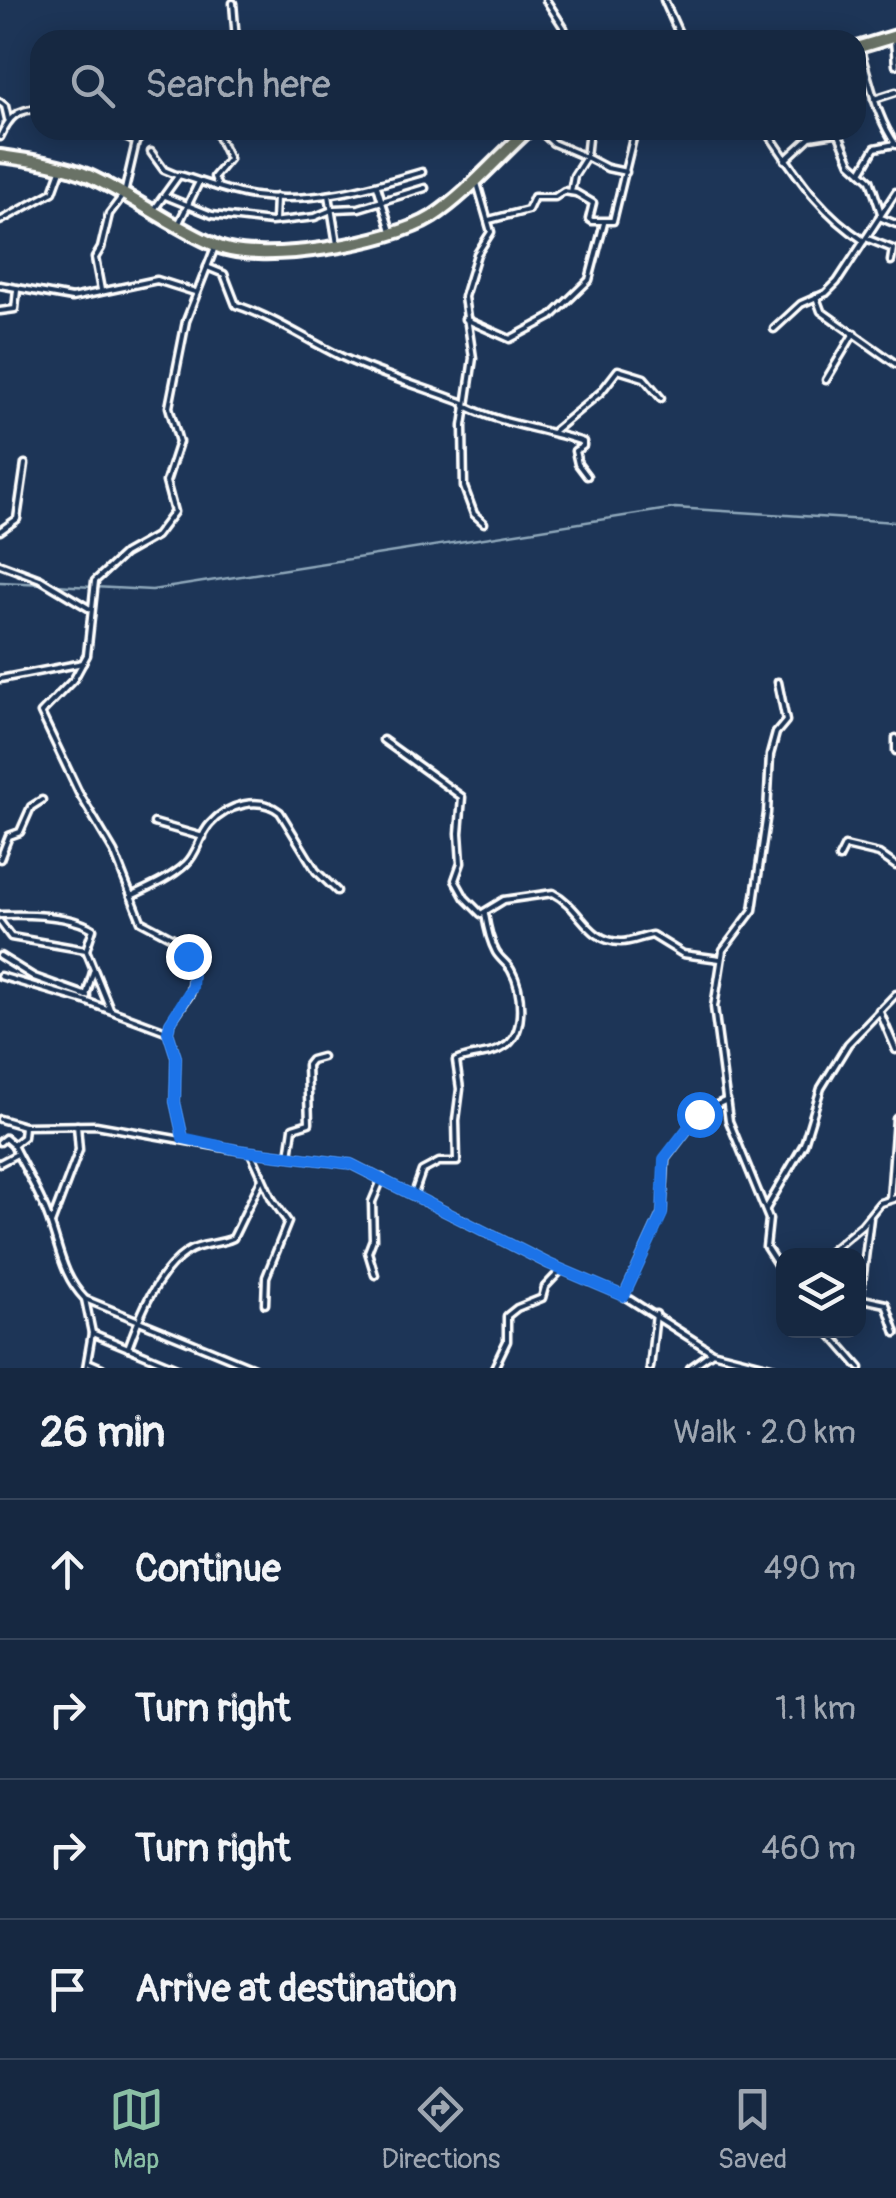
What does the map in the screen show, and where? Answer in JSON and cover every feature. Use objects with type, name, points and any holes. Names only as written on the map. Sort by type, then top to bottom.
[{"type":"highway","points":[[866,45],[895,36]]},
{"type":"highway","points":[[0,156],[62,167],[124,194],[215,246],[264,256],[392,234],[433,216],[517,140]]},
{"type":"street","points":[[546,0],[564,30]]},
{"type":"street","points":[[664,0],[678,30]]},
{"type":"street","points":[[233,3],[235,30]]},
{"type":"street","points":[[895,36],[896,65]]},
{"type":"street","points":[[861,172],[875,148],[896,144],[882,126],[866,75]]},
{"type":"street","points":[[874,99],[896,92]]},
{"type":"street","points":[[0,102],[8,119]]},
{"type":"street","points":[[0,137],[8,119],[30,109]]},
{"type":"street","points":[[102,292],[94,261],[109,214],[124,194],[136,142],[132,140]]},
{"type":"street","points":[[218,187],[214,178],[229,156],[220,140]]},
{"type":"street","points":[[551,140],[607,168],[626,172]]},
{"type":"street","points":[[571,192],[574,176],[586,157],[588,140]]},
{"type":"street","points":[[489,220],[528,210],[535,196],[552,197],[562,191],[593,203],[590,220],[611,222],[615,219],[633,140]]},
{"type":"street","points":[[772,140],[816,201],[838,222],[866,240],[894,248],[892,261]]},
{"type":"street","points":[[785,160],[807,140]]},
{"type":"street","points":[[840,140],[851,163],[872,184],[880,215],[896,224]]},
{"type":"street","points":[[152,152],[164,170],[247,195],[328,194],[422,172]]},
{"type":"street","points":[[0,221],[53,192],[62,167]]},
{"type":"street","points":[[153,211],[176,175]]},
{"type":"street","points":[[476,179],[491,232],[475,259],[464,296],[473,364],[465,406],[465,491],[474,514],[484,522]]},
{"type":"street","points":[[178,226],[199,182]]},
{"type":"street","points":[[376,184],[392,234]]},
{"type":"street","points":[[164,195],[231,219],[275,222],[380,202],[426,188]]},
{"type":"street","points":[[774,328],[801,304],[837,282],[896,192]]},
{"type":"street","points":[[328,194],[337,244]]},
{"type":"street","points":[[275,222],[276,197]]},
{"type":"street","points":[[465,319],[510,340],[551,317],[590,280],[604,220]]},
{"type":"street","points":[[183,1138],[175,1102],[176,1057],[168,1032],[190,994],[191,960],[176,938],[144,925],[106,836],[79,793],[41,713],[74,679],[83,663],[90,645],[90,610],[97,578],[124,554],[156,536],[174,512],[166,482],[178,442],[170,408],[186,321],[215,246]]},
{"type":"street","points":[[207,268],[224,274],[236,305],[338,355],[464,403],[498,421],[582,442],[575,451],[576,457],[588,476]]},
{"type":"street","points":[[0,286],[66,298],[156,280],[197,293]]},
{"type":"street","points":[[0,311],[15,309],[18,289]]},
{"type":"street","points":[[816,297],[821,311],[896,364]]},
{"type":"street","points":[[826,380],[854,333]]},
{"type":"street","points":[[554,432],[600,392],[618,370],[644,378],[661,398]]},
{"type":"street","points":[[0,532],[17,518],[25,464]]},
{"type":"street","points":[[0,564],[40,579],[90,610]]},
{"type":"street","points":[[0,678],[83,663]]},
{"type":"street","points":[[776,1263],[766,1247],[769,1219],[730,1121],[714,1007],[720,959],[726,944],[753,910],[767,813],[770,756],[776,734],[786,721],[778,682]]},
{"type":"street","points":[[896,738],[896,751]]},
{"type":"street","points":[[383,740],[462,797],[461,863],[455,880],[469,903],[485,914],[497,953],[516,980],[519,1024],[514,1038],[486,1056],[456,1061],[460,1088],[457,1162],[439,1162],[422,1171],[414,1194]]},
{"type":"street","points":[[0,858],[8,836],[20,832],[31,807],[42,800]]},
{"type":"street","points":[[132,896],[178,871],[193,858],[211,823],[242,804],[272,806],[280,812],[316,871],[337,891]]},
{"type":"street","points":[[154,824],[203,836]]},
{"type":"street","points":[[839,858],[845,846],[878,854],[896,866]]},
{"type":"street","points":[[485,914],[504,900],[552,894],[578,912],[592,934],[601,939],[624,942],[652,935],[683,954],[720,959]]},
{"type":"street","points":[[0,915],[62,919],[93,929],[86,950],[110,1009]]},
{"type":"street","points":[[0,922],[12,937],[86,950]]},
{"type":"street","points":[[0,956],[34,976],[168,1032]]},
{"type":"street","points":[[86,998],[93,972]]},
{"type":"street","points":[[0,976],[86,998]]},
{"type":"street","points":[[765,1210],[804,1144],[824,1083],[854,1035],[896,994]]},
{"type":"street","points":[[880,1010],[896,1050]]},
{"type":"street","points":[[289,1156],[293,1128],[310,1123],[307,1065],[322,1057]]},
{"type":"street","points":[[624,1296],[662,1214],[664,1159],[700,1113],[727,1100]]},
{"type":"street","points":[[0,1120],[24,1126],[77,1125],[183,1138],[250,1152],[351,1164],[624,1296],[712,1352],[774,1368]]},
{"type":"street","points":[[834,1248],[880,1203],[893,1198],[896,1120]]},
{"type":"street","points":[[51,1224],[78,1150],[77,1125]]},
{"type":"street","points":[[13,1145],[22,1136],[24,1126]]},
{"type":"street","points":[[0,1142],[8,1139],[13,1145],[51,1224],[68,1278],[85,1300],[92,1333],[87,1365],[102,1368]]},
{"type":"street","points":[[250,1152],[288,1222],[266,1276],[265,1304]]},
{"type":"street","points":[[0,1163],[18,1154]]},
{"type":"street","points":[[128,1348],[160,1281],[186,1253],[233,1238],[262,1178]]},
{"type":"street","points":[[376,1276],[368,1252],[373,1239],[372,1205],[382,1178]]},
{"type":"street","points":[[866,1248],[870,1215]]},
{"type":"street","points":[[494,1368],[507,1341],[507,1316],[542,1298],[562,1268]]},
{"type":"street","points":[[85,1300],[254,1368]]},
{"type":"street","points":[[866,1300],[886,1304],[896,1333]]},
{"type":"street","points":[[650,1368],[656,1314]]},
{"type":"street","points":[[92,1333],[177,1368]]},
{"type":"street","points":[[834,1338],[860,1368]]},
{"type":"street","points":[[837,1342],[839,1338]]},
{"type":"street","points":[[690,1368],[712,1352]]},
{"type":"waterway","points":[[54,585],[152,590],[675,508],[896,522]]},
{"type":"waterway","points":[[0,582],[46,584]]},
{"type":"route","points":[[188,956],[193,971],[192,988],[168,1032],[176,1057],[175,1102],[183,1138],[365,1169],[549,1264],[624,1296],[662,1214],[664,1159],[699,1114]]}]
